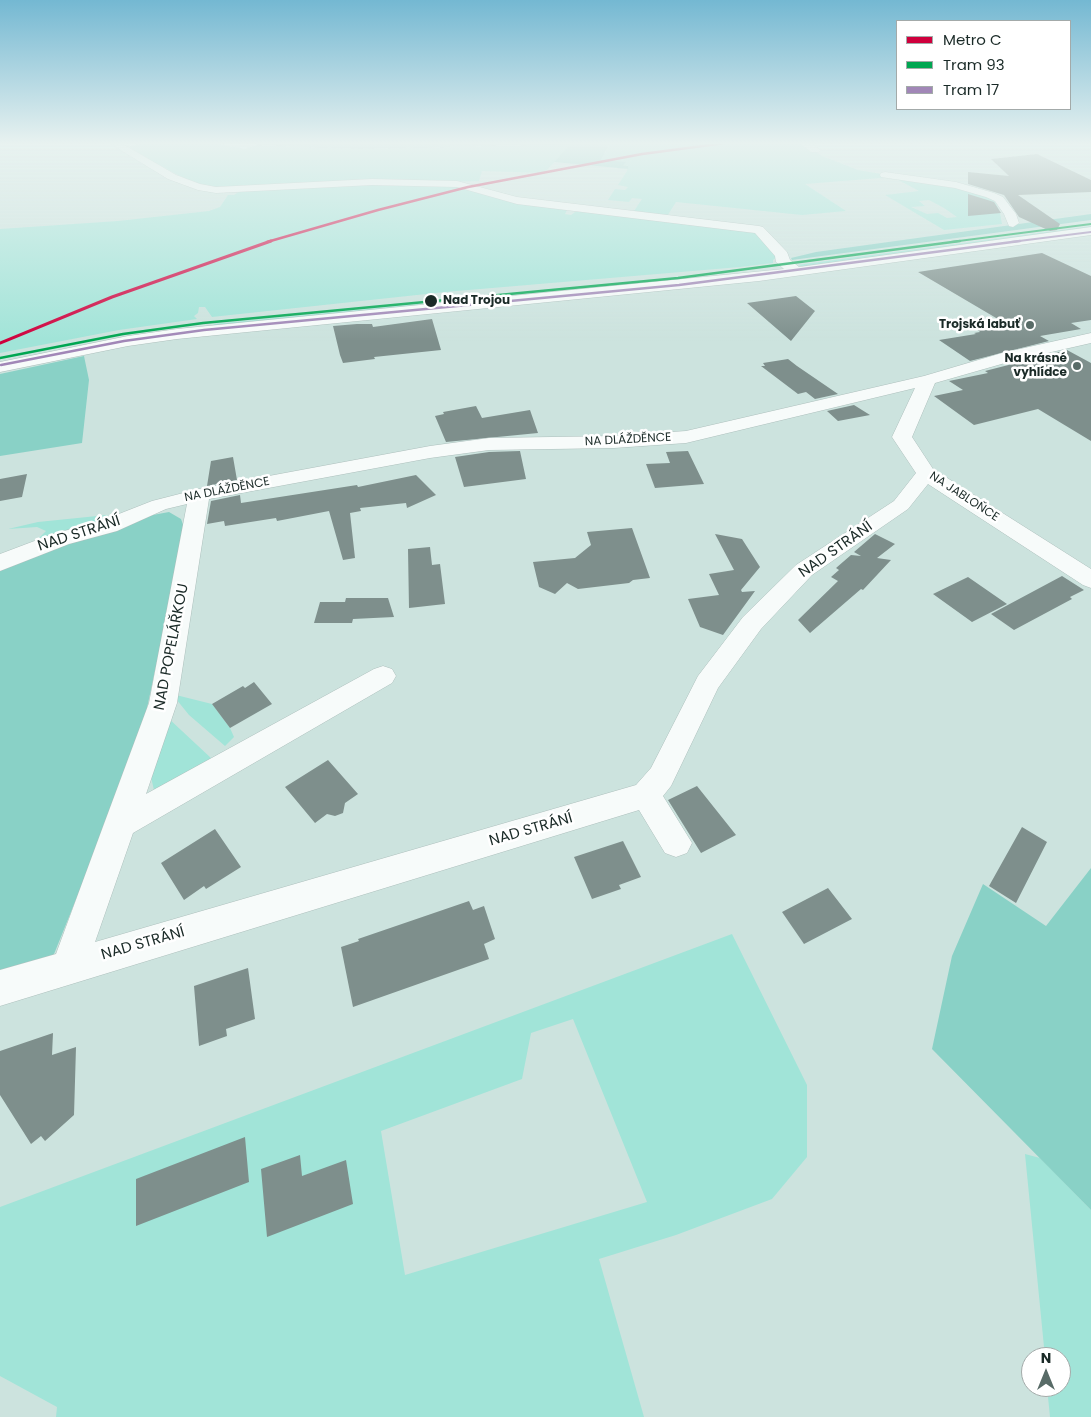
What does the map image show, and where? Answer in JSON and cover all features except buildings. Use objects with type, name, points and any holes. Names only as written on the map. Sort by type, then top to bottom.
[{"type":"street","points":[[591,209],[759,230],[786,254],[783,262],[796,272]]},
{"type":"street","points":[[1006,209],[1010,214],[1008,224],[1029,222]]},
{"type":"street","points":[[0,367],[128,341],[177,334],[645,290],[796,272],[1091,231]]},
{"type":"street","name":"NA DLÁŽDĚNCE","points":[[158,504],[430,452],[488,444],[614,442],[686,437],[928,380],[1008,357],[1091,338]]},
{"type":"street","name":"NA JABLOŇCE","points":[[928,380],[902,437],[926,473],[1091,580]]},
{"type":"street","name":"NAD STRÁNÍ","points":[[0,988],[646,794],[661,777],[707,683],[752,623],[804,570],[901,505],[926,473]]},
{"type":"street","name":"NAD POPELÁŘKOU","points":[[69,966],[163,703],[200,495]]},
{"type":"street","name":"NAD STRÁNÍ","points":[[0,564],[61,539],[109,526],[158,504]]},
{"type":"street","points":[[120,824],[383,676]]},
{"type":"street","points":[[646,794],[676,843]]},
{"type":"green space","points":[[214,209],[563,209],[567,210],[565,214],[571,215],[578,210],[755,231],[778,256],[773,260],[773,263],[740,267],[445,292],[212,317],[205,307],[199,307],[198,313],[194,316],[197,319],[119,330],[0,353],[0,229],[118,221]]},
{"type":"green space","points":[[635,209],[672,209],[666,218],[632,214]]},
{"type":"green space","points":[[745,209],[843,209],[846,211],[802,215]]},
{"type":"green space","points":[[909,209],[916,209],[927,214],[938,213],[947,218],[957,217],[946,209],[998,209],[1000,213],[1002,224],[944,230]]},
{"type":"green space","points":[[1091,226],[1091,229],[806,267],[797,265]]},
{"type":"green space","points":[[418,304],[420,307],[217,326],[213,324]]},
{"type":"green space","points":[[107,515],[109,518],[74,530],[59,532],[38,539],[46,531],[37,527],[8,529],[38,522]]},
{"type":"green space","points":[[172,694],[212,704],[230,728],[234,737],[225,746],[189,715]]},
{"type":"green space","points":[[167,717],[211,758],[208,767],[154,790],[150,773]]},
{"type":"green space","points":[[732,934],[807,1085],[807,1157],[772,1199],[676,1235],[599,1259],[644,1417],[56,1417],[57,1407],[0,1376],[0,1207]],"holes":[[[573,1019],[647,1202],[405,1275],[381,1131],[522,1079],[531,1033]]]},
{"type":"green space","points":[[1025,1154],[1040,1158],[1091,1210],[1091,1417],[1050,1417],[1048,1397],[1071,1397],[1071,1347],[1044,1347]]},
{"type":"shaded area","points":[[1091,214],[1091,220],[792,260],[791,258],[816,252]]},
{"type":"shaded area","points":[[84,356],[89,380],[82,443],[0,456],[0,374]]},
{"type":"shaded area","points":[[169,512],[181,519],[185,530],[140,741],[52,959],[0,976],[0,570],[126,520]]},
{"type":"shaded area","points":[[1091,868],[1091,1210],[932,1049],[952,956],[983,884],[1046,926]]},
{"type":"metro line","name":"C","points":[[0,343],[112,297],[268,242],[381,209]]},
{"type":"tram line","name":"93","points":[[0,358],[123,334],[203,323],[678,278],[1091,224]]},
{"type":"tram line","name":"17","points":[[1,365],[124,341],[204,330],[679,285],[1091,232]]},
{"type":"place","name":"Nad Trojou","points":[[431,301]]},
{"type":"place","name":"Trojská labuť","points":[[1030,325]]},
{"type":"place","name":"Na krásné vyhlídce","points":[[1077,366]]}]
